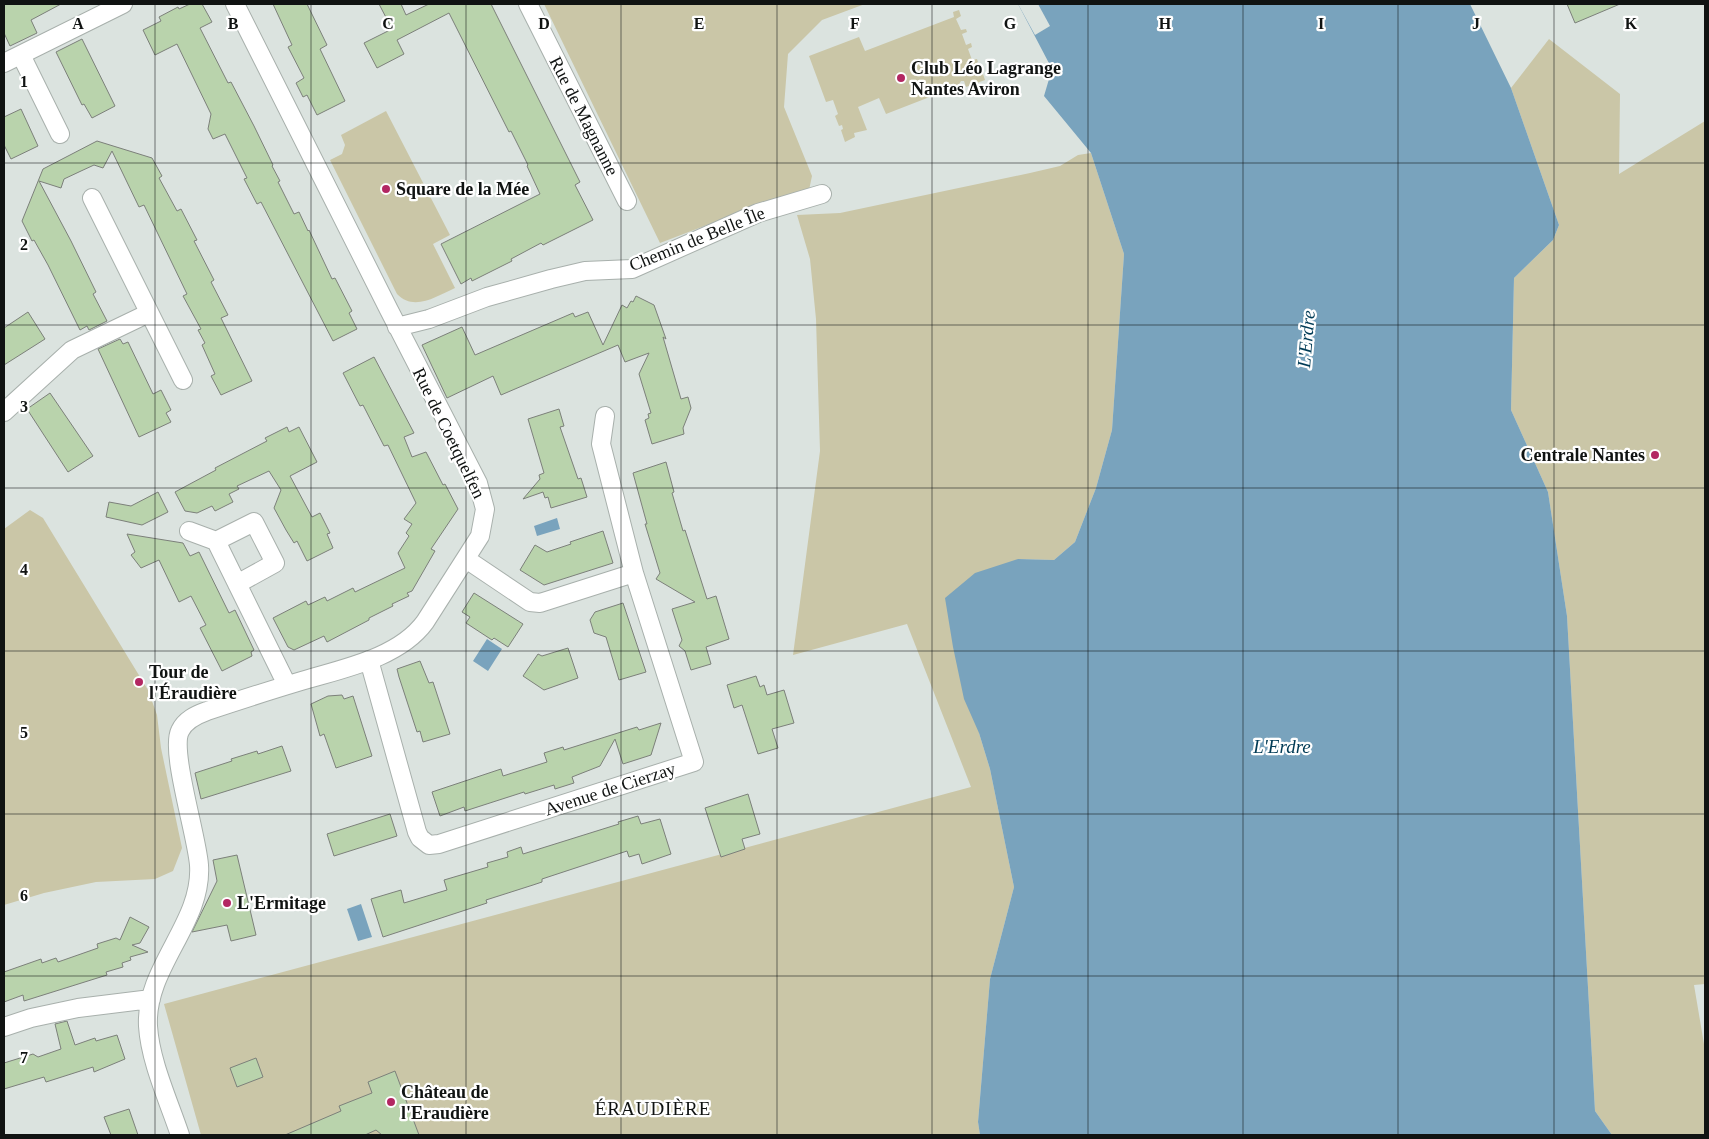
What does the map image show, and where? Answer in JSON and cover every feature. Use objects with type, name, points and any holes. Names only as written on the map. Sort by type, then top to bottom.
[{"type":"street","points":[[4,64],[124,4]]},
{"type":"street","name":"Rue de Coetquelfen","points":[[151,999],[160,972],[192,907],[199,877],[196,840],[177,748],[178,739],[184,725],[196,715],[207,710],[369,660],[404,643],[419,630],[480,536],[485,509],[478,483],[235,4]]},
{"type":"street","name":"Rue de Magnanne","points":[[528,4],[627,201]]},
{"type":"street","points":[[21,55],[60,134]]},
{"type":"street","name":"Chemin de Belle Île","points":[[397,326],[429,319],[487,297],[550,279],[585,271],[632,269],[758,213],[822,194]]},
{"type":"street","points":[[92,198],[183,380]]},
{"type":"street","points":[[4,412],[72,350],[149,312]]},
{"type":"street","name":"Avenue de Cierzay","points":[[369,660],[417,832],[420,838],[429,845],[439,844],[694,762],[634,573],[601,444],[606,416]]},
{"type":"street","points":[[216,541],[254,522],[275,564],[237,584]]},
{"type":"street","points":[[189,531],[216,541],[287,685]]},
{"type":"street","points":[[466,559],[530,602],[536,604],[634,573]]},
{"type":"street","points":[[4,1027],[31,1018],[78,1008],[151,999],[148,1026],[151,1041],[157,1066],[180,1135]]},
{"type":"shaded area","points":[[544,4],[865,4],[822,20],[788,54],[784,107],[812,176],[809,190],[754,207],[660,243]]},
{"type":"shaded area","name":"Club Léo Lagrange Nantes Aviron","points":[[959,10],[961,16],[956,19],[961,30],[966,29],[967,32],[962,34],[966,45],[971,43],[972,47],[968,49],[972,60],[977,59],[978,62],[973,65],[978,76],[983,74],[985,80],[966,87],[964,81],[961,81],[958,86],[886,114],[879,98],[858,107],[867,130],[854,133],[855,137],[845,142],[841,130],[843,129],[842,125],[839,126],[835,116],[838,114],[833,100],[826,102],[809,56],[859,37],[865,51],[954,17],[953,12]]},
{"type":"shaded area","points":[[1549,39],[1620,94],[1619,174],[1705,121],[1705,984],[1694,985],[1705,1050],[1705,1135],[1612,1135],[1595,1111],[1567,616],[1548,492],[1511,410],[1514,278],[1553,240],[1559,225],[1511,88]]},
{"type":"shaded area","name":"Square de la Mée","points":[[386,111],[450,235],[433,244],[455,288],[426,301],[411,302],[397,294],[330,160],[342,154],[345,145],[341,135]]},
{"type":"shaded area","points":[[1091,153],[1124,254],[1112,430],[1096,488],[1075,542],[1054,560],[1018,559],[979,733],[990,769],[1014,887],[990,979],[978,1122],[980,1135],[201,1135],[164,1004],[971,787],[907,624],[793,655],[820,451],[816,319],[810,259],[797,215],[840,213],[1030,173],[1060,166],[1078,155]]},
{"type":"shaded area","points":[[30,510],[43,518],[148,690],[157,715],[161,748],[182,848],[173,871],[155,879],[96,882],[44,893],[4,905],[4,529]]},
{"type":"water","name":"L'Erdre","points":[[1018,4],[1470,4],[1511,88],[1559,225],[1553,240],[1514,278],[1511,410],[1548,492],[1567,616],[1595,1111],[1612,1135],[980,1135],[978,1122],[990,979],[1014,887],[990,769],[979,733],[964,699],[945,598],[975,573],[1018,559],[1054,560],[1075,542],[1096,488],[1112,430],[1124,254],[1091,153],[1044,96],[1052,69]]},
{"type":"water","points":[[557,518],[560,529],[537,536],[534,526]]},
{"type":"water","points":[[487,639],[502,649],[488,671],[473,661]]},
{"type":"water","points":[[361,904],[372,937],[358,941],[347,909]]},
{"type":"pier","points":[[1018,4],[1038,4],[1050,26],[1035,35]]},
{"type":"building","points":[[4,4],[61,4],[31,20],[37,33],[10,46],[4,33]]},
{"type":"building","points":[[190,4],[202,4],[212,22],[200,28],[228,83],[231,82],[254,126],[294,214],[299,212],[332,279],[335,278],[352,311],[349,313],[357,329],[333,341],[261,202],[257,204],[244,179],[247,178],[225,134],[213,139],[208,129],[211,114],[177,44],[155,55],[143,30],[161,21],[159,17],[178,7],[179,9]]},
{"type":"building","points":[[273,4],[307,4],[327,45],[320,49],[345,101],[317,115],[307,95],[303,97],[296,83],[304,78],[288,47],[292,45]]},
{"type":"building","points":[[379,4],[401,4],[406,15],[429,4],[491,4],[580,182],[575,185],[593,220],[543,245],[541,243],[511,259],[512,261],[472,281],[471,278],[461,284],[441,244],[540,194],[511,131],[509,132],[449,13],[397,40],[404,54],[377,68],[364,43],[392,29]]},
{"type":"building","points":[[1567,4],[1620,4],[1575,23]]},
{"type":"building","points":[[82,39],[115,106],[92,118],[84,104],[82,105],[56,52]]},
{"type":"building","points":[[21,109],[38,146],[11,159],[4,145],[4,117]]},
{"type":"building","points":[[97,141],[152,158],[162,176],[159,178],[177,211],[181,209],[197,240],[194,241],[214,280],[211,282],[228,315],[221,318],[252,381],[221,395],[211,376],[215,374],[202,345],[205,343],[198,330],[201,329],[183,296],[187,294],[144,205],[139,207],[112,151],[103,168],[94,165],[64,179],[61,188],[39,181],[96,292],[93,294],[107,321],[89,330],[87,326],[80,330],[48,265],[34,240],[32,241],[22,221],[43,169]]},
{"type":"building","points":[[636,296],[654,305],[666,339],[663,337],[681,399],[688,397],[691,408],[683,428],[684,434],[652,444],[645,420],[649,418],[648,414],[651,413],[639,374],[649,353],[625,362],[618,345],[501,395],[493,376],[447,398],[422,345],[462,327],[475,355],[573,313],[575,317],[588,312],[603,345],[622,305],[627,308]]},
{"type":"building","points":[[28,312],[45,339],[4,365],[4,328]]},
{"type":"building","points":[[120,339],[123,344],[128,342],[153,394],[161,390],[171,410],[166,413],[171,422],[139,437],[98,349]]},
{"type":"building","points":[[374,357],[414,433],[404,437],[412,457],[426,452],[458,509],[431,549],[435,551],[412,591],[407,593],[409,596],[327,642],[324,636],[294,650],[288,647],[273,618],[306,601],[308,605],[325,597],[327,601],[353,588],[355,592],[405,568],[398,553],[409,536],[406,533],[412,524],[404,519],[416,503],[388,445],[384,446],[363,405],[360,406],[343,373]]},
{"type":"building","points":[[50,393],[93,456],[68,472],[27,409]]},
{"type":"building","points":[[559,409],[564,426],[560,427],[578,479],[581,478],[587,497],[551,508],[548,497],[545,498],[543,492],[523,499],[540,479],[539,475],[544,473],[528,419]]},
{"type":"building","points":[[287,427],[289,432],[299,427],[317,462],[290,476],[312,517],[320,513],[330,533],[327,534],[333,548],[307,561],[297,541],[294,543],[274,508],[281,490],[269,471],[237,486],[239,489],[229,494],[233,502],[215,511],[212,506],[197,513],[185,511],[175,492],[216,470],[215,468],[267,441],[265,438]]},
{"type":"building","points":[[666,462],[674,492],[672,493],[683,531],[685,530],[707,599],[716,596],[729,639],[706,647],[711,664],[691,670],[685,651],[679,646],[682,640],[672,609],[695,602],[656,579],[660,573],[645,524],[647,524],[633,473]]},
{"type":"building","points":[[158,492],[168,512],[142,525],[106,517],[109,502],[131,506]]},
{"type":"building","points":[[603,531],[613,563],[544,585],[520,570],[535,545],[547,552]]},
{"type":"building","points":[[127,534],[183,543],[190,556],[199,552],[229,613],[235,610],[254,650],[251,652],[252,656],[222,671],[200,628],[206,625],[191,596],[179,602],[159,560],[141,568],[131,555],[135,552]]},
{"type":"building","points":[[474,593],[523,624],[508,647],[494,638],[492,640],[466,623],[470,617],[462,612]]},
{"type":"building","points":[[623,603],[646,672],[619,680],[606,637],[594,633],[590,620],[595,612]]},
{"type":"building","points":[[568,648],[578,678],[544,690],[523,676],[538,654],[542,656]]},
{"type":"building","points":[[420,661],[429,683],[433,682],[450,734],[423,742],[420,731],[417,732],[397,669]]},
{"type":"building","points":[[756,676],[760,687],[764,685],[767,695],[784,690],[794,723],[772,729],[778,748],[758,754],[742,705],[734,708],[727,685]]},
{"type":"building","points":[[342,695],[344,699],[353,696],[372,756],[336,768],[324,734],[320,736],[311,704],[328,696]]},
{"type":"building","points":[[661,723],[651,755],[623,764],[615,739],[600,766],[572,777],[574,783],[555,789],[554,785],[525,794],[524,792],[465,811],[464,807],[440,816],[432,792],[501,769],[503,776],[547,762],[544,753],[563,747],[564,750],[637,727],[639,730]]},
{"type":"building","points":[[282,746],[291,771],[201,799],[195,773],[232,761],[231,759],[257,751],[258,754]]},
{"type":"building","points":[[748,794],[760,834],[742,839],[745,849],[721,857],[705,808]]},
{"type":"building","points":[[390,814],[397,836],[334,856],[327,834]]},
{"type":"building","points":[[638,816],[641,824],[660,819],[671,854],[642,864],[639,854],[629,857],[627,851],[542,879],[542,882],[486,900],[487,903],[383,937],[371,899],[401,890],[404,903],[447,890],[444,880],[488,867],[487,863],[508,857],[507,852],[521,847],[523,854],[619,824],[618,822]]},
{"type":"building","name":"L'Ermitage","points":[[237,855],[256,935],[231,941],[227,925],[192,932],[217,881],[213,860]]},
{"type":"building","points":[[130,917],[149,927],[140,943],[132,945],[148,952],[130,957],[131,960],[122,963],[123,967],[106,972],[107,975],[24,1001],[23,995],[4,1002],[4,972],[41,959],[42,963],[56,958],[58,962],[98,948],[97,944],[116,938],[120,940]]},
{"type":"building","points":[[67,1021],[75,1045],[95,1038],[96,1041],[117,1035],[125,1059],[94,1072],[93,1067],[46,1082],[44,1077],[4,1089],[4,1063],[33,1054],[38,1057],[61,1049],[55,1024]]},
{"type":"building","points":[[256,1058],[263,1077],[237,1087],[230,1068]]},
{"type":"building","name":"Château de l'Eraudière","points":[[395,1071],[419,1135],[382,1135],[376,1130],[365,1135],[285,1135],[341,1111],[339,1106],[372,1093],[368,1082]]},
{"type":"building","points":[[129,1109],[138,1135],[111,1135],[104,1117]]},
{"type":"place","name":"Club Léo Lagrange Nantes Aviron","points":[[901,78]]},
{"type":"place","name":"Square de la Mée","points":[[386,189]]},
{"type":"place","name":"Centrale Nantes","points":[[1655,455]]},
{"type":"place","name":"Tour de l'Éraudière","points":[[139,682]]},
{"type":"place","name":"L'Ermitage","points":[[227,903]]},
{"type":"place","name":"Château de l'Eraudière","points":[[391,1102]]},
{"type":"district","name":"ÉRAUDIÈRE","points":[[653,1108]]}]
